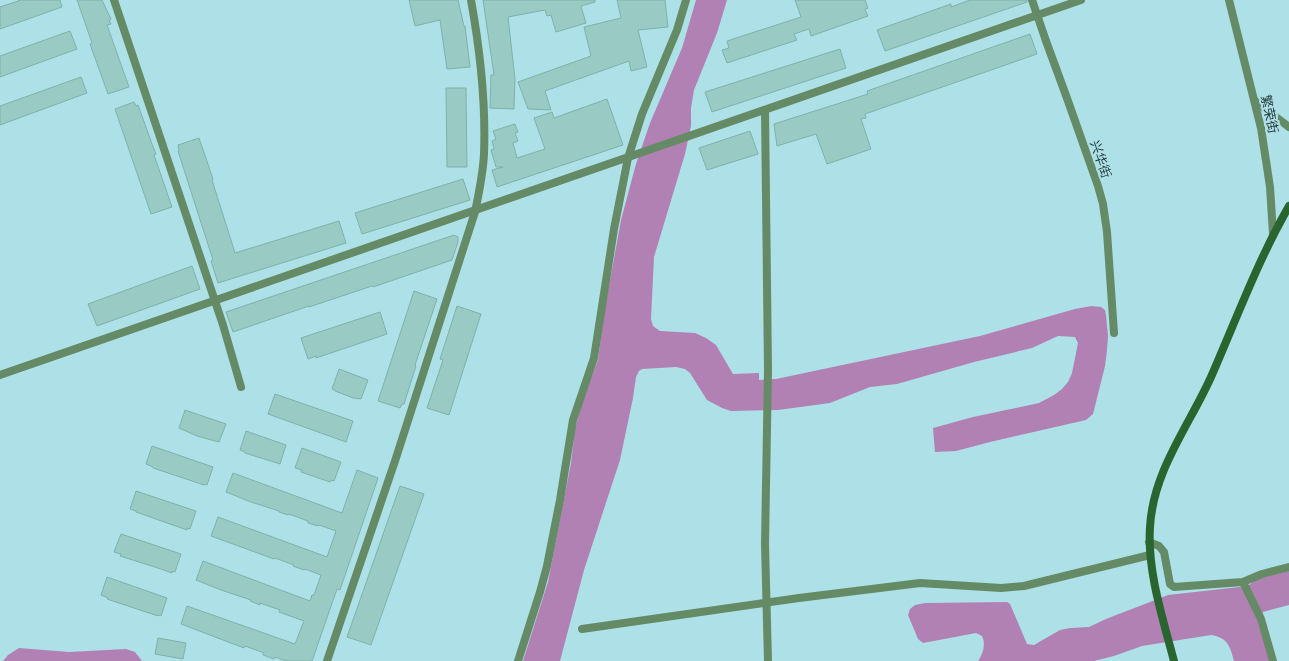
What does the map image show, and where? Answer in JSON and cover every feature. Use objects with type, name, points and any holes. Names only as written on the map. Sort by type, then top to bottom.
[{"type":"main road","points":[[1174,661],[1157,593],[1150,555],[1149,542],[1151,512],[1159,481],[1165,466],[1210,379],[1273,234],[1289,206]]},
{"type":"street","points":[[114,0],[215,300],[242,387]]},
{"type":"street","points":[[327,661],[398,454],[476,210],[482,174],[484,135],[481,72],[471,0]]},
{"type":"street","points":[[518,661],[547,566],[560,500],[573,420],[594,358],[614,229],[628,158],[642,114],[677,30],[686,0]]},
{"type":"street","name":"兴华街","points":[[1032,0],[1103,204],[1107,232],[1114,333]]},
{"type":"street","points":[[0,375],[1081,0]]},
{"type":"street","name":"繁荣街","points":[[1229,0],[1255,101],[1262,135],[1270,187],[1273,234]]},
{"type":"street","points":[[1255,101],[1289,127]]},
{"type":"street","points":[[765,110],[768,370],[766,603],[768,661]]},
{"type":"street","points":[[1149,542],[1159,546],[1164,552],[1170,584],[1174,587],[1243,582],[1262,574],[1289,567]]},
{"type":"street","points":[[582,629],[920,583],[1001,588],[1024,586],[1150,555]]},
{"type":"street","points":[[1243,582],[1261,619],[1273,661]]},
{"type":"shaded area","points":[[696,0],[727,0],[717,33],[694,90],[691,108],[691,126],[685,154],[654,257],[651,319],[653,326],[660,331],[695,333],[706,338],[716,345],[733,374],[759,373],[759,380],[776,379],[980,336],[1075,309],[1091,306],[1101,307],[1105,310],[1106,315],[1108,336],[1107,350],[1105,366],[1093,414],[1086,420],[956,451],[935,452],[933,428],[973,417],[1039,403],[1062,389],[1068,382],[1072,373],[1078,343],[1075,337],[1058,336],[1032,348],[974,362],[897,384],[870,387],[830,403],[778,410],[731,411],[707,400],[690,373],[685,369],[676,367],[642,369],[636,377],[620,460],[584,570],[560,661],[523,661],[548,582],[571,463],[575,429],[583,399],[598,360],[605,308],[621,220],[636,164],[650,123],[682,48]]},
{"type":"shaded area","points":[[1289,571],[1289,605],[1263,612],[1258,622],[1270,661],[1234,661],[1231,651],[1225,641],[1217,636],[1211,635],[1142,646],[1094,661],[978,661],[983,649],[984,642],[982,636],[976,633],[923,643],[918,639],[908,615],[910,609],[915,605],[925,603],[1007,602],[1010,604],[1027,644],[1034,645],[1060,630],[1089,627],[1168,595],[1248,586],[1256,579]]},
{"type":"shaded area","points":[[19,648],[69,652],[126,649],[135,652],[142,661],[3,661],[8,655]]},
{"type":"building","points":[[21,0],[60,0],[62,7],[0,29],[0,7]]},
{"type":"building","points":[[77,0],[102,0],[111,19],[109,20],[111,24],[107,25],[129,87],[108,94],[90,44],[92,43]]},
{"type":"building","points":[[409,0],[458,0],[465,26],[470,67],[447,69],[440,20],[415,26]]},
{"type":"building","points":[[483,0],[595,0],[595,2],[581,6],[586,23],[556,32],[551,15],[547,16],[545,10],[508,17],[515,79],[514,109],[490,108],[491,75],[494,75]]},
{"type":"building","points":[[617,0],[665,0],[668,27],[638,30],[647,67],[631,71],[629,61],[545,91],[551,110],[528,109],[518,82],[591,56],[584,27],[621,18]]},
{"type":"building","points":[[795,0],[865,0],[868,8],[865,9],[868,16],[811,36],[809,29],[794,34],[797,40],[727,63],[722,50],[729,48],[727,41],[801,17]]},
{"type":"building","points":[[970,0],[1027,0],[1027,2],[885,51],[877,30],[951,4],[951,7]]},
{"type":"building","points":[[70,31],[77,49],[0,77],[0,56]]},
{"type":"building","points":[[1030,34],[1037,54],[865,114],[866,118],[861,119],[871,149],[827,164],[816,134],[777,146],[774,124],[868,94],[867,91]]},
{"type":"building","points":[[840,49],[846,68],[712,112],[705,92]]},
{"type":"building","points":[[81,77],[87,93],[0,125],[0,106]]},
{"type":"building","points":[[446,88],[466,88],[467,167],[447,167]]},
{"type":"building","points":[[607,99],[623,145],[497,187],[492,170],[503,167],[496,167],[491,150],[494,149],[492,141],[496,139],[493,131],[515,124],[518,132],[515,133],[518,141],[513,143],[517,158],[545,149],[534,118],[552,112],[554,118]]},
{"type":"building","points":[[134,102],[136,106],[138,105],[156,154],[154,155],[172,207],[151,214],[115,109]]},
{"type":"building","points":[[750,131],[758,154],[707,170],[699,148]]},
{"type":"building","points":[[199,138],[235,253],[339,221],[346,243],[218,283],[211,261],[213,260],[178,151],[178,145]]},
{"type":"building","points":[[463,179],[470,200],[362,234],[355,213]]},
{"type":"building","points":[[454,235],[458,237],[458,242],[452,260],[233,332],[226,312]]},
{"type":"building","points":[[192,266],[200,289],[97,326],[88,304]]},
{"type":"building","points":[[414,291],[437,299],[404,404],[402,404],[400,408],[378,401]]},
{"type":"building","points":[[457,306],[481,314],[449,415],[427,408],[443,360],[440,359]]},
{"type":"building","points":[[380,312],[387,334],[316,358],[316,356],[308,359],[301,338]]},
{"type":"building","points":[[339,369],[368,380],[361,399],[353,398],[332,389]]},
{"type":"building","points":[[275,394],[353,421],[346,442],[268,414]]},
{"type":"building","points":[[185,410],[226,424],[219,442],[197,436],[179,428]]},
{"type":"building","points":[[246,431],[286,445],[280,464],[240,450]]},
{"type":"building","points":[[152,446],[213,467],[207,485],[153,468],[146,464]]},
{"type":"building","points":[[302,448],[341,462],[334,481],[331,480],[330,482],[301,472],[302,470],[295,468]]},
{"type":"building","points":[[357,470],[378,478],[340,590],[337,589],[312,661],[286,661],[275,657],[274,659],[263,655],[264,653],[245,646],[244,648],[181,624],[187,606],[295,644],[304,621],[279,612],[280,610],[260,603],[260,605],[250,601],[251,600],[196,580],[203,561],[310,601],[312,595],[314,595],[321,575],[211,536],[218,517],[327,557],[336,531],[308,523],[308,521],[226,492],[233,473],[342,513]]},
{"type":"building","points":[[400,486],[424,494],[371,645],[347,637]]},
{"type":"building","points":[[136,491],[196,511],[190,529],[187,528],[187,530],[130,509]]},
{"type":"building","points":[[121,534],[181,554],[175,572],[172,571],[172,573],[120,556],[121,554],[114,552]]},
{"type":"building","points":[[107,577],[167,598],[161,616],[107,599],[108,598],[101,595]]},
{"type":"building","points":[[158,638],[186,643],[183,659],[155,654]]}]
